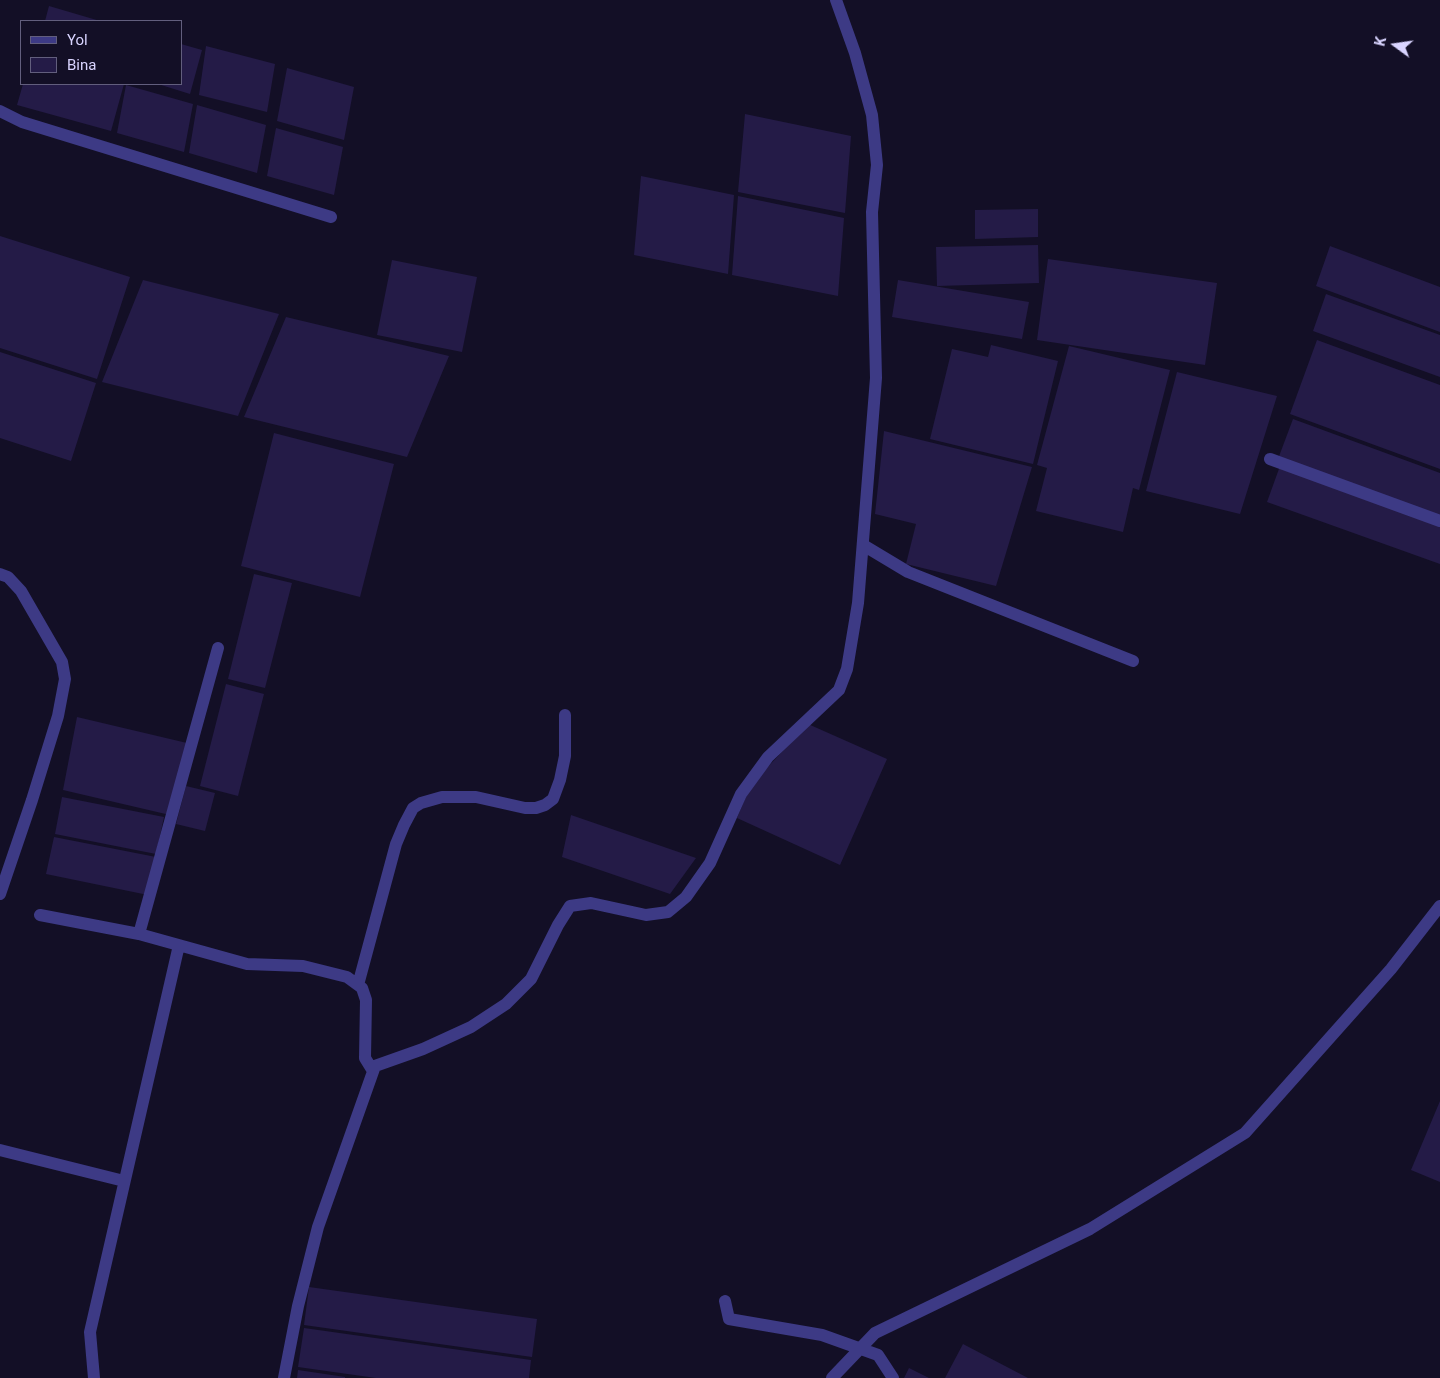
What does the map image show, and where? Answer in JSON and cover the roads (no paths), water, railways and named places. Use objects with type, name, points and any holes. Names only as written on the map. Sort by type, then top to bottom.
[{"type":"street","points":[[284,1378],[298,1306],[318,1227],[375,1066],[423,1049],[472,1027],[506,1004],[531,979],[558,925],[570,906],[590,903],[646,915],[668,912],[686,897],[710,863],[741,794],[768,758],[839,690],[849,660],[858,602],[876,378],[872,212],[877,165],[872,115],[855,53],[836,0]]},
{"type":"street","points":[[0,111],[22,122],[331,218]]},
{"type":"street","points":[[1270,460],[1440,521]]},
{"type":"street","points":[[863,545],[908,572],[1133,661]]},
{"type":"street","points":[[0,574],[8,577],[21,592],[62,662],[64,673],[64,689],[58,716],[0,894]]},
{"type":"street","points":[[139,934],[218,648]]},
{"type":"street","points":[[358,985],[396,844],[413,808],[421,803],[442,797],[476,797],[525,808],[536,808],[545,805],[553,799],[560,780],[565,756],[565,715]]},
{"type":"street","points":[[832,1378],[875,1333],[1090,1229],[1245,1133],[1391,969],[1440,906]]},
{"type":"street","points":[[40,915],[139,934],[247,964],[303,966],[347,977],[362,988],[366,1000],[365,1058],[373,1071]]},
{"type":"street","points":[[94,1378],[90,1332],[179,945]]},
{"type":"street","points":[[0,1150],[124,1181]]},
{"type":"street","points":[[726,1301],[729,1319],[822,1335],[878,1355],[893,1378]]}]
